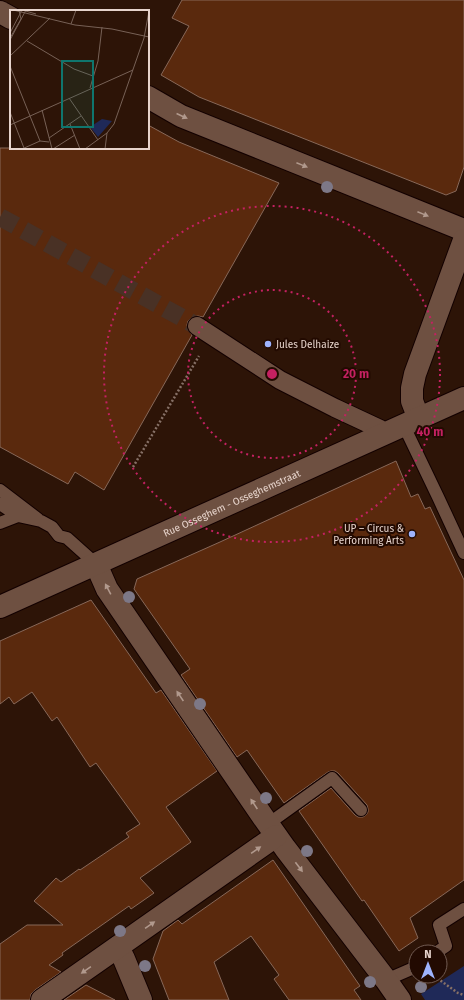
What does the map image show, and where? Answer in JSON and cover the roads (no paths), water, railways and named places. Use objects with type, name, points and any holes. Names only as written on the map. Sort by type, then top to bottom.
[{"type":"street","points":[[0,12],[10,17]]},
{"type":"street","points":[[149,98],[181,116],[464,230]]},
{"type":"street","points":[[197,326],[280,380],[336,408],[380,429],[403,426],[412,401],[412,388],[415,374],[464,240]]},
{"type":"street","name":"Rue Osseghem - Osseghemstraat","points":[[0,607],[464,398]]},
{"type":"street","points":[[96,564],[107,589],[272,830],[400,1000]]},
{"type":"street","points":[[42,1000],[118,947],[272,830]]},
{"type":"street","points":[[118,947],[141,1000]]},
{"type":"lane","points":[[403,426],[464,554]]},
{"type":"lane","points":[[0,490],[41,521],[52,527],[59,536],[67,538],[96,564]]},
{"type":"lane","points":[[0,504],[18,516],[41,521]]},
{"type":"lane","points":[[0,523],[18,516]]},
{"type":"lane","points":[[272,830],[332,778],[361,810]]},
{"type":"lane","points":[[445,944],[439,925],[464,909]]},
{"type":"lane","points":[[386,980],[408,970]]},
{"type":"tunnel","points":[[0,217],[197,326]]},
{"type":"place","name":"Jules Delhaize","points":[[268,344]]},
{"type":"place","name":"UP – Circus & Performing Arts","points":[[412,534]]}]
